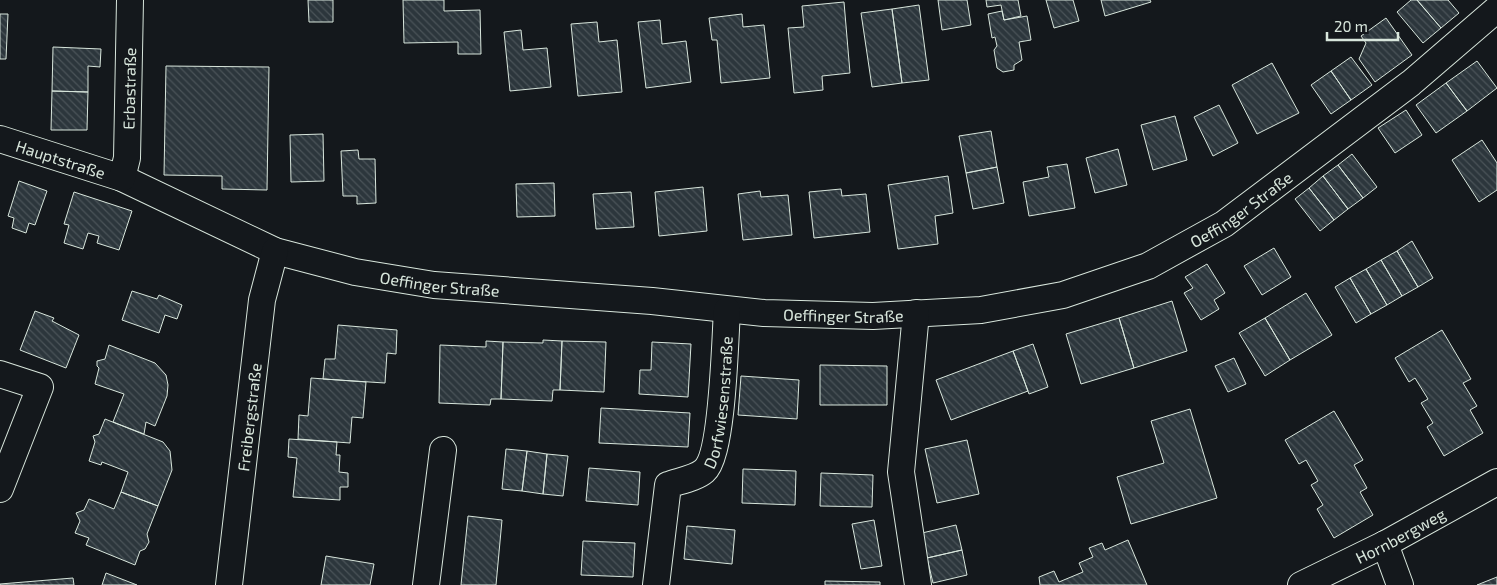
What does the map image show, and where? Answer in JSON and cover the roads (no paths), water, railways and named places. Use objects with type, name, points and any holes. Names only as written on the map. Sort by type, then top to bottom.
[{"type":"street","name":"Erbastraße","points":[[122,178],[127,158],[130,0]]},
{"type":"street","name":"Oeffinger Straße","points":[[122,178],[275,252],[355,272],[434,285],[652,301],[727,310],[800,315],[873,316],[981,310],[1063,295],[1148,266],[1224,224],[1493,22]]},
{"type":"street","name":"Hauptstraße","points":[[0,139],[122,178]]},
{"type":"street","name":"Freibergstraße","points":[[229,585],[262,300],[275,252]]},
{"type":"street","name":"Dorfwiesenstraße","points":[[656,585],[668,485],[704,471],[713,458],[722,393],[727,310]]},
{"type":"street","points":[[916,313],[901,472],[918,585]]},
{"type":"street","points":[[0,374],[40,388],[0,489]]},
{"type":"street","points":[[426,585],[443,450]]},
{"type":"street","name":"Hornbergweg","points":[[1301,585],[1385,544],[1497,482]]},
{"type":"street","points":[[1385,544],[1400,585]]}]
